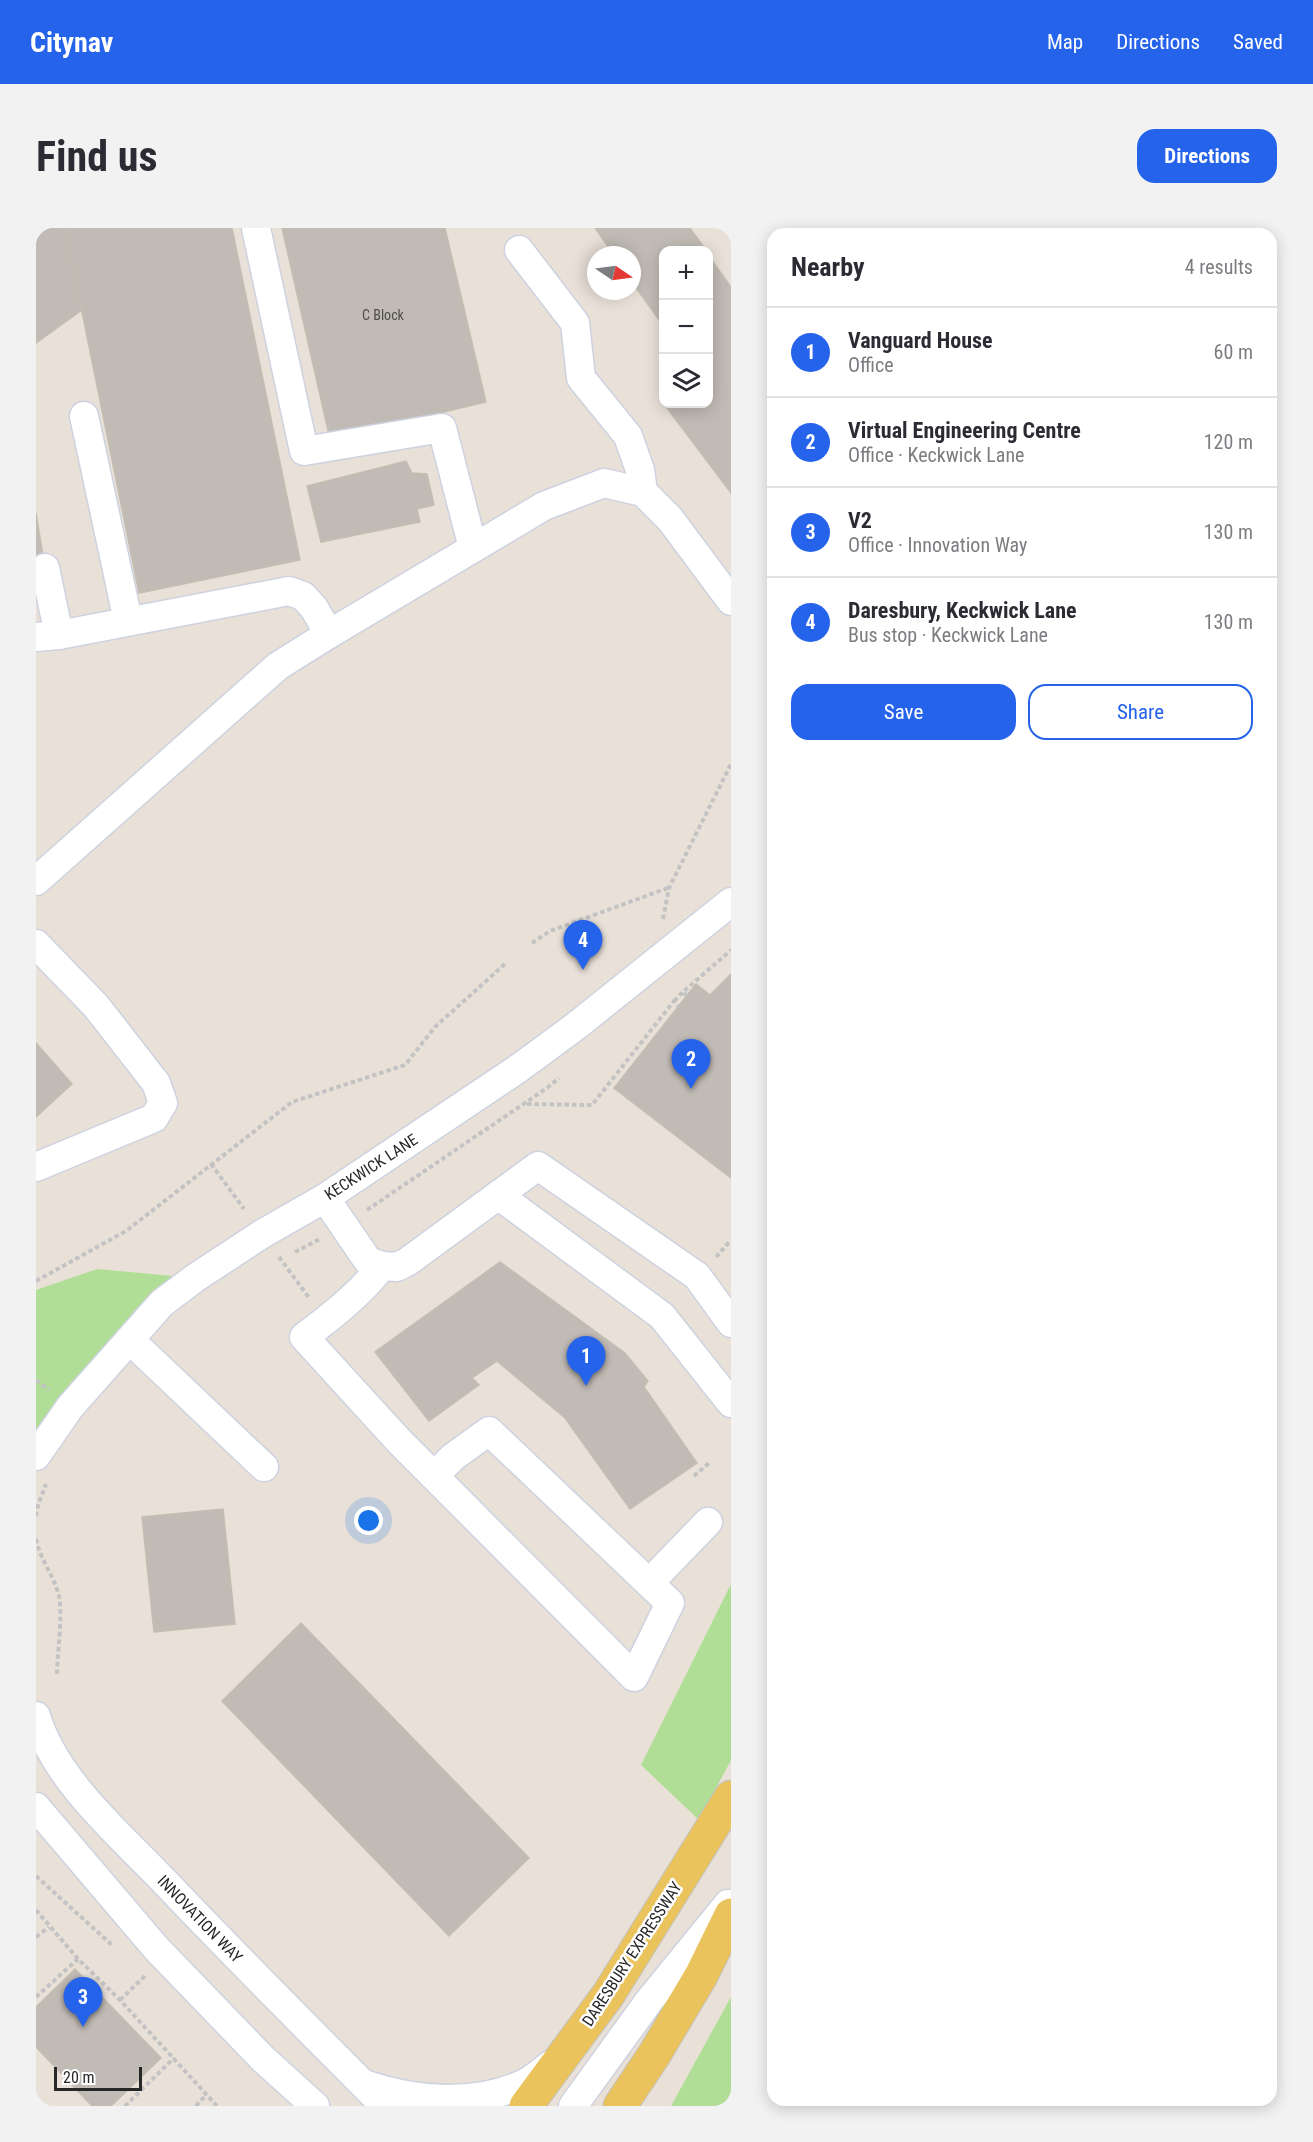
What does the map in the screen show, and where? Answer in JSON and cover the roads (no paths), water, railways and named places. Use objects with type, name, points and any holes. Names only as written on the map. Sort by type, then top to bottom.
[{"type":"main road","name":"DARESBURY EXPRESSWAY","points":[[526,2106],[608,1995],[731,1797]]},
{"type":"main road","points":[[620,2106],[654,2055],[701,1976],[731,1915]]},
{"type":"street","points":[[256,228],[304,451],[442,428],[472,548]]},
{"type":"street","points":[[519,250],[575,323],[581,378],[628,436],[640,470],[643,492]]},
{"type":"street","points":[[84,416],[128,621]]},
{"type":"street","points":[[39,870],[278,666],[328,633],[426,578],[544,506],[604,483],[643,492],[670,519],[731,601]]},
{"type":"street","points":[[45,568],[47,636],[289,591],[303,596],[314,608],[328,633]]},
{"type":"street","name":"KECKWICK LANE","points":[[36,1456],[70,1407],[162,1303],[195,1278],[262,1234],[325,1198],[519,1068],[594,1012],[731,902]]},
{"type":"street","points":[[36,944],[96,1006],[156,1083],[163,1103],[154,1118],[36,1167]]},
{"type":"street","points":[[325,1198],[368,1261],[382,1266],[397,1267],[538,1167],[697,1276],[731,1323]]},
{"type":"street","points":[[498,1195],[662,1316],[731,1403]]},
{"type":"street","points":[[382,1266],[366,1286],[326,1321],[303,1337],[399,1441],[634,1677],[670,1603],[489,1431],[453,1457],[434,1476]]},
{"type":"street","points":[[130,1340],[264,1467]]},
{"type":"street","points":[[649,1582],[708,1522]]},
{"type":"street","name":"INNOVATION WAY","points":[[36,1716],[40,1730],[58,1764],[88,1802],[384,2106]]},
{"type":"street","points":[[36,1807],[156,1948],[263,2059],[315,2106]]},
{"type":"street","points":[[573,2106],[649,2001],[731,1900]]},
{"type":"street","points":[[362,2083],[398,2095],[462,2101],[493,2097],[524,2084],[561,2057]]},
{"type":"place","name":"Daresbury, Keckwick Lane","points":[[583,970]]},
{"type":"place","name":"Virtual Engineering Centre","points":[[691,1089]]},
{"type":"place","name":"Vanguard House","points":[[586,1386]]},
{"type":"place","name":"V2","points":[[83,2027]]}]
